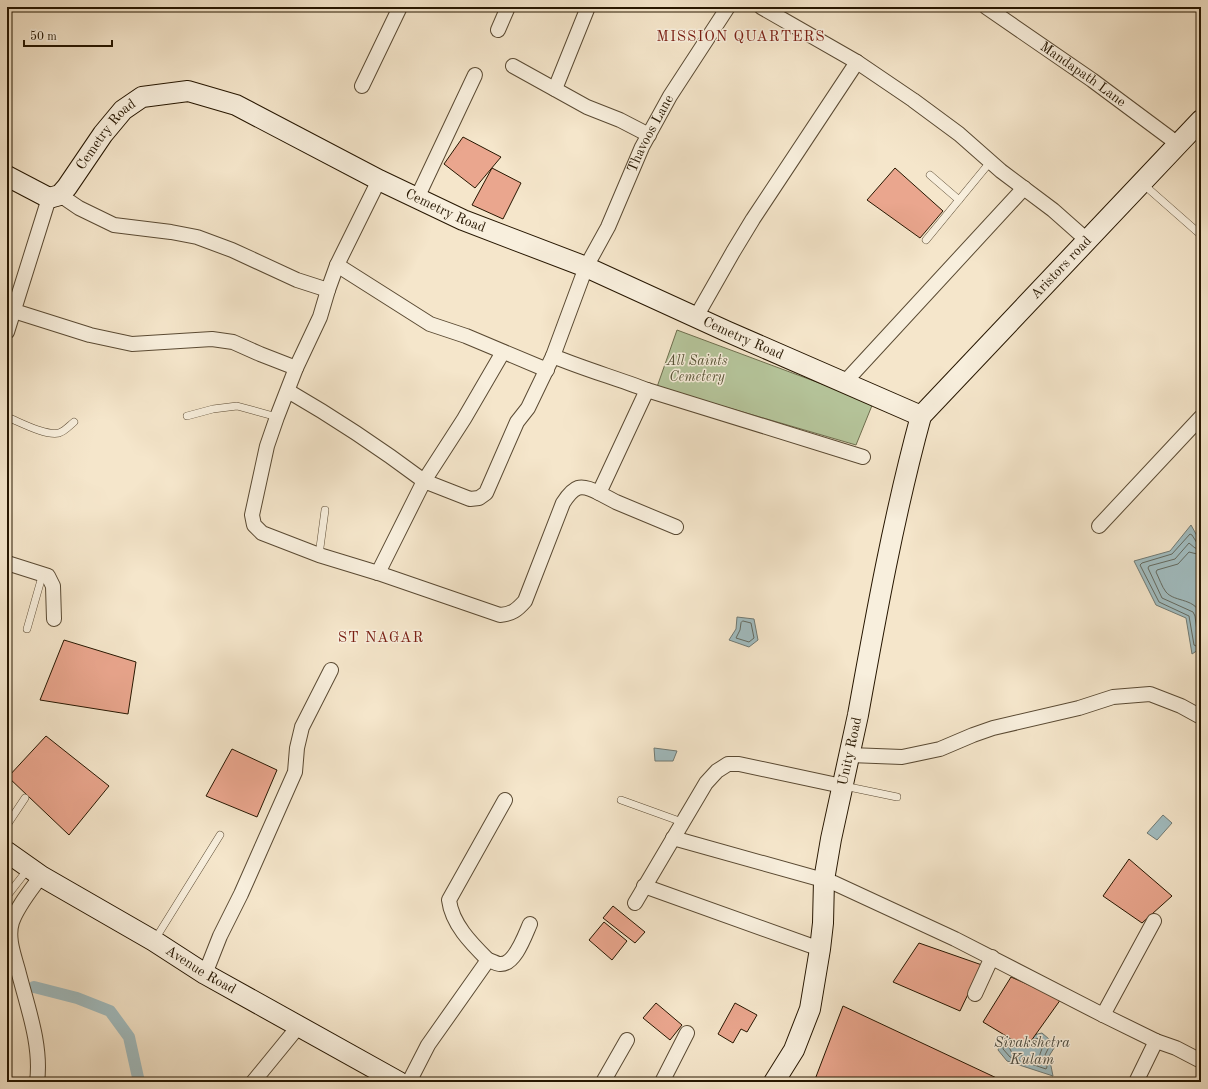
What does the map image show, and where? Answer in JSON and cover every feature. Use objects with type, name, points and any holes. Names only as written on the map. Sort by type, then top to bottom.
[{"type":"street","points":[[362,86],[400,7]]},
{"type":"street","points":[[498,30],[508,7]]},
{"type":"street","points":[[555,89],[588,7]]},
{"type":"street","name":"Thavoos Lane","points":[[288,391],[339,420],[424,480],[470,499],[479,498],[486,493],[517,422],[528,408],[547,370],[586,267],[608,227],[642,147],[670,96],[728,7]]},
{"type":"street","points":[[761,7],[857,62],[959,134],[1001,171],[1053,210],[1088,241]]},
{"type":"street","name":"Mandapath Lane","points":[[986,7],[1092,80],[1178,144]]},
{"type":"street","points":[[696,317],[753,219],[857,62]]},
{"type":"street","points":[[514,66],[587,107],[620,120],[649,135]]},
{"type":"street","points":[[417,198],[475,75]]},
{"type":"street","name":"Cemetry Road","points":[[54,196],[67,187],[103,134],[123,110],[142,97],[188,91],[236,105],[379,180],[463,220],[586,267],[921,416]]},
{"type":"street","name":"Aristors road","points":[[921,416],[1201,120]]},
{"type":"street","points":[[7,176],[114,224],[197,237],[232,250],[297,280],[328,290]]},
{"type":"street","points":[[379,180],[337,266],[320,317],[296,368],[277,418],[267,446],[252,515],[254,526],[262,534],[500,615],[510,614],[526,602],[564,503],[570,492],[579,487],[589,488],[616,502],[676,527]]},
{"type":"street","points":[[845,382],[1024,188]]},
{"type":"street","points":[[7,332],[11,310],[54,196]]},
{"type":"street","points":[[337,266],[430,324],[466,336],[547,370]]},
{"type":"street","points":[[11,310],[90,335],[132,344],[212,339],[233,342],[296,368]]},
{"type":"street","points":[[378,573],[424,480],[464,419],[503,352]]},
{"type":"street","points":[[553,356],[584,369],[618,379],[647,390],[863,458]]},
{"type":"street","points":[[599,493],[647,390]]},
{"type":"street","name":"Unity Road","points":[[774,1082],[794,1050],[810,1009],[823,923],[824,880],[842,786],[850,754],[852,735],[858,716],[886,563],[921,416]]},
{"type":"street","points":[[1099,526],[1201,416]]},
{"type":"street","points":[[7,562],[43,573],[48,576],[53,586],[54,619]]},
{"type":"street","points":[[205,974],[220,936],[241,894],[294,772],[297,748],[302,727],[330,670]]},
{"type":"street","points":[[850,754],[902,757],[940,749],[993,728],[1121,697],[1150,694],[1181,706],[1201,717]]},
{"type":"street","points":[[635,903],[706,783],[717,771],[728,764],[739,764],[842,786]]},
{"type":"street","points":[[505,800],[449,900],[450,910],[454,919],[473,945],[488,960],[501,964],[510,961],[516,954],[530,924]]},
{"type":"street","points":[[673,838],[834,883],[955,939],[1103,1015],[1201,1061]]},
{"type":"street","name":"Avenue Road","points":[[7,852],[35,871],[154,941],[205,974],[399,1082]]},
{"type":"street","points":[[35,871],[11,924],[10,940],[33,1027],[38,1075],[37,1082]]},
{"type":"street","points":[[644,886],[820,950]]},
{"type":"street","points":[[1103,1015],[1154,921]]},
{"type":"street","points":[[975,994],[992,957]]},
{"type":"street","points":[[409,1082],[428,1045],[488,960]]},
{"type":"street","points":[[253,1082],[298,1027]]},
{"type":"street","points":[[662,1082],[687,1033]]},
{"type":"street","points":[[603,1082],[627,1040]]},
{"type":"street","points":[[1136,1082],[1156,1041]]},
{"type":"lane","points":[[926,240],[991,161]]},
{"type":"lane","points":[[930,175],[959,200]]},
{"type":"lane","points":[[1142,183],[1201,236]]},
{"type":"lane","points":[[187,416],[214,408],[237,406],[277,418]]},
{"type":"lane","points":[[7,417],[43,431],[57,433],[64,430],[74,422]]},
{"type":"lane","points":[[319,554],[325,510]]},
{"type":"lane","points":[[27,629],[43,573]]},
{"type":"lane","points":[[842,786],[897,797]]},
{"type":"lane","points":[[7,825],[25,798]]},
{"type":"lane","points":[[621,800],[682,822]]},
{"type":"lane","points":[[154,941],[220,835]]},
{"type":"lane","points":[[7,896],[35,871]]},
{"type":"green space","name":"All Saints Cemetery","points":[[677,330],[873,403],[856,445],[657,387]]},
{"type":"water","points":[[1191,525],[1201,543],[1201,648],[1192,654],[1186,618],[1156,605],[1134,561],[1170,551]]},
{"type":"water","points":[[737,617],[754,619],[758,640],[749,647],[729,640],[736,629]]},
{"type":"water","points":[[654,748],[677,751],[673,761],[655,761]]},
{"type":"water","points":[[1163,815],[1172,823],[1157,840],[1147,833]]},
{"type":"water","name":"Sivakshetra Kulam","points":[[1013,1030],[1025,1037],[1042,1033],[1056,1045],[1049,1056],[1053,1076],[1007,1061],[998,1050],[1001,1042]]},
{"type":"building","points":[[463,137],[501,157],[475,188],[444,164]]},
{"type":"building","points":[[492,168],[521,183],[503,219],[472,205]]},
{"type":"building","points":[[895,168],[943,211],[920,238],[867,200]]},
{"type":"building","points":[[64,640],[136,662],[128,714],[40,700]]},
{"type":"building","points":[[46,736],[109,786],[69,835],[8,777]]},
{"type":"building","points":[[232,749],[277,770],[257,817],[206,796]]},
{"type":"building","points":[[1129,859],[1172,896],[1142,923],[1103,896]]},
{"type":"building","points":[[613,906],[645,932],[635,943],[603,918]]},
{"type":"building","points":[[604,922],[627,941],[612,960],[589,940]]},
{"type":"building","points":[[919,943],[982,965],[960,1011],[893,982]]},
{"type":"building","points":[[1011,977],[1061,999],[1026,1048],[983,1022]]},
{"type":"building","points":[[656,1003],[682,1025],[670,1040],[643,1018]]},
{"type":"building","points":[[735,1003],[757,1015],[747,1032],[741,1029],[733,1043],[718,1034]]},
{"type":"building","points":[[843,1006],[1003,1081],[1003,1082],[814,1082]]},
{"type":"waterway","points":[[34,987],[77,998],[110,1011],[129,1037],[139,1082]]},
{"type":"district","name":"MISSION QUARTERS","points":[[741,37]]},
{"type":"district","name":"ST NAGAR","points":[[381,638]]}]
